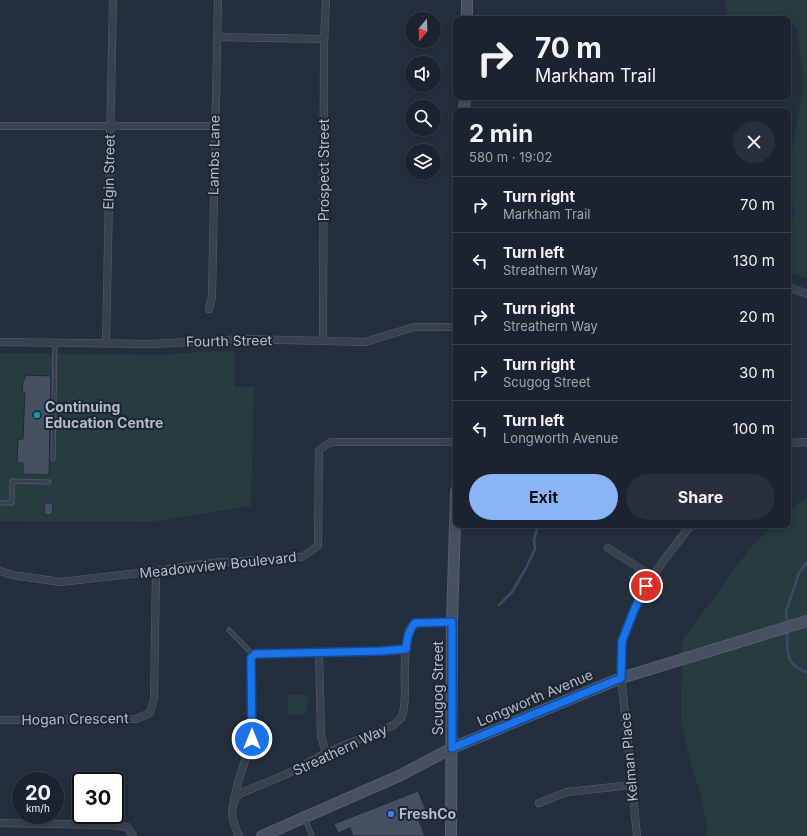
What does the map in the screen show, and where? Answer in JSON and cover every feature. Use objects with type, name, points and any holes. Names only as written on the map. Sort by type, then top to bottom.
[{"type":"street","name":"Elgin Street","points":[[106,343],[113,0]]},
{"type":"street","name":"Lambs Lane","points":[[209,309],[212,297],[218,0]]},
{"type":"street","name":"Prospect Street","points":[[323,341],[324,39],[326,0]]},
{"type":"street","points":[[467,0],[467,16]]},
{"type":"street","points":[[217,37],[324,39]]},
{"type":"street","points":[[0,126],[215,126]]},
{"type":"street","points":[[791,288],[807,294]]},
{"type":"street","name":"Fourth Street","points":[[0,342],[151,344],[245,340],[365,342],[414,327],[453,328]]},
{"type":"street","name":"Meadowview Boulevard","points":[[0,572],[61,582],[209,563],[302,557],[318,546],[319,450],[331,442],[453,442]]},
{"type":"street","points":[[791,443],[807,442]]},
{"type":"street","name":"Scugog Street","points":[[451,836],[452,622],[455,528]]},
{"type":"street","name":"Kelman Place","points":[[637,836],[621,678],[622,641],[635,608],[652,576],[688,528]]},
{"type":"street","points":[[608,548],[652,576]]},
{"type":"street","name":"Hogan Crescent","points":[[0,720],[136,719],[150,713],[154,699],[156,571]]},
{"type":"street","name":"Longworth Avenue","points":[[262,836],[401,775],[452,748],[621,678],[807,621]]},
{"type":"street","name":"Streathern Way","points":[[234,799],[239,794],[287,774],[326,753],[394,724],[401,717],[404,707],[406,649],[407,637],[410,628],[415,623],[452,622]]},
{"type":"street","points":[[239,836],[233,816],[232,805],[252,739],[251,658],[253,655],[265,653],[382,651],[406,649]]},
{"type":"street","points":[[319,652],[321,736],[326,753]]},
{"type":"street","points":[[539,803],[567,792],[632,785]]},
{"type":"street","points":[[0,823],[110,825],[127,827],[133,836]]},
{"type":"lane","points":[[53,459],[55,343]]},
{"type":"lane","points":[[0,503],[12,503],[12,481],[49,482]]},
{"type":"lane","points":[[229,630],[253,655]]},
{"type":"lane","points":[[304,818],[312,836]]},
{"type":"green space","points":[[725,0],[807,0],[807,278],[791,273],[791,221],[795,210],[791,203],[791,154],[805,80],[802,69],[797,27],[791,24],[791,16],[727,16]]},
{"type":"green space","points":[[213,351],[234,352],[234,387],[254,387],[251,506],[149,522],[0,521],[0,353],[163,355]]},
{"type":"green space","points":[[807,499],[807,836],[706,836],[707,826],[701,795],[691,764],[681,722],[682,641],[748,551],[769,528],[791,528],[791,508]]},
{"type":"green space","points":[[288,695],[308,695],[307,711],[304,711],[303,714],[288,715]]},
{"type":"building","name":"Continuing Education Centre","points":[[25,375],[51,376],[49,475],[23,474],[23,463],[17,463],[18,439],[23,439],[25,392],[22,392],[23,379],[25,379]]},
{"type":"building","points":[[45,503],[53,503],[52,515],[44,515]]},
{"type":"building","name":"FreshCo","points":[[418,791],[427,812],[417,816],[425,836],[353,836],[350,828],[338,833],[334,824]]},
{"type":"waterway","points":[[499,605],[512,592],[526,568],[535,549],[534,540],[537,528]]},
{"type":"waterway","points":[[787,625],[786,611],[799,573],[807,562]]},
{"type":"waterway","points":[[787,630],[787,650],[790,661],[799,669],[807,672]]},
{"type":"place","name":"Continuing Education Centre","points":[[37,415]]},
{"type":"place","name":"FreshCo","points":[[391,814]]},
{"type":"route","points":[[252,739],[251,658],[255,654],[382,651],[406,649],[407,637],[410,628],[415,623],[452,622],[452,748],[621,678],[622,641],[635,608],[646,586]]}]
